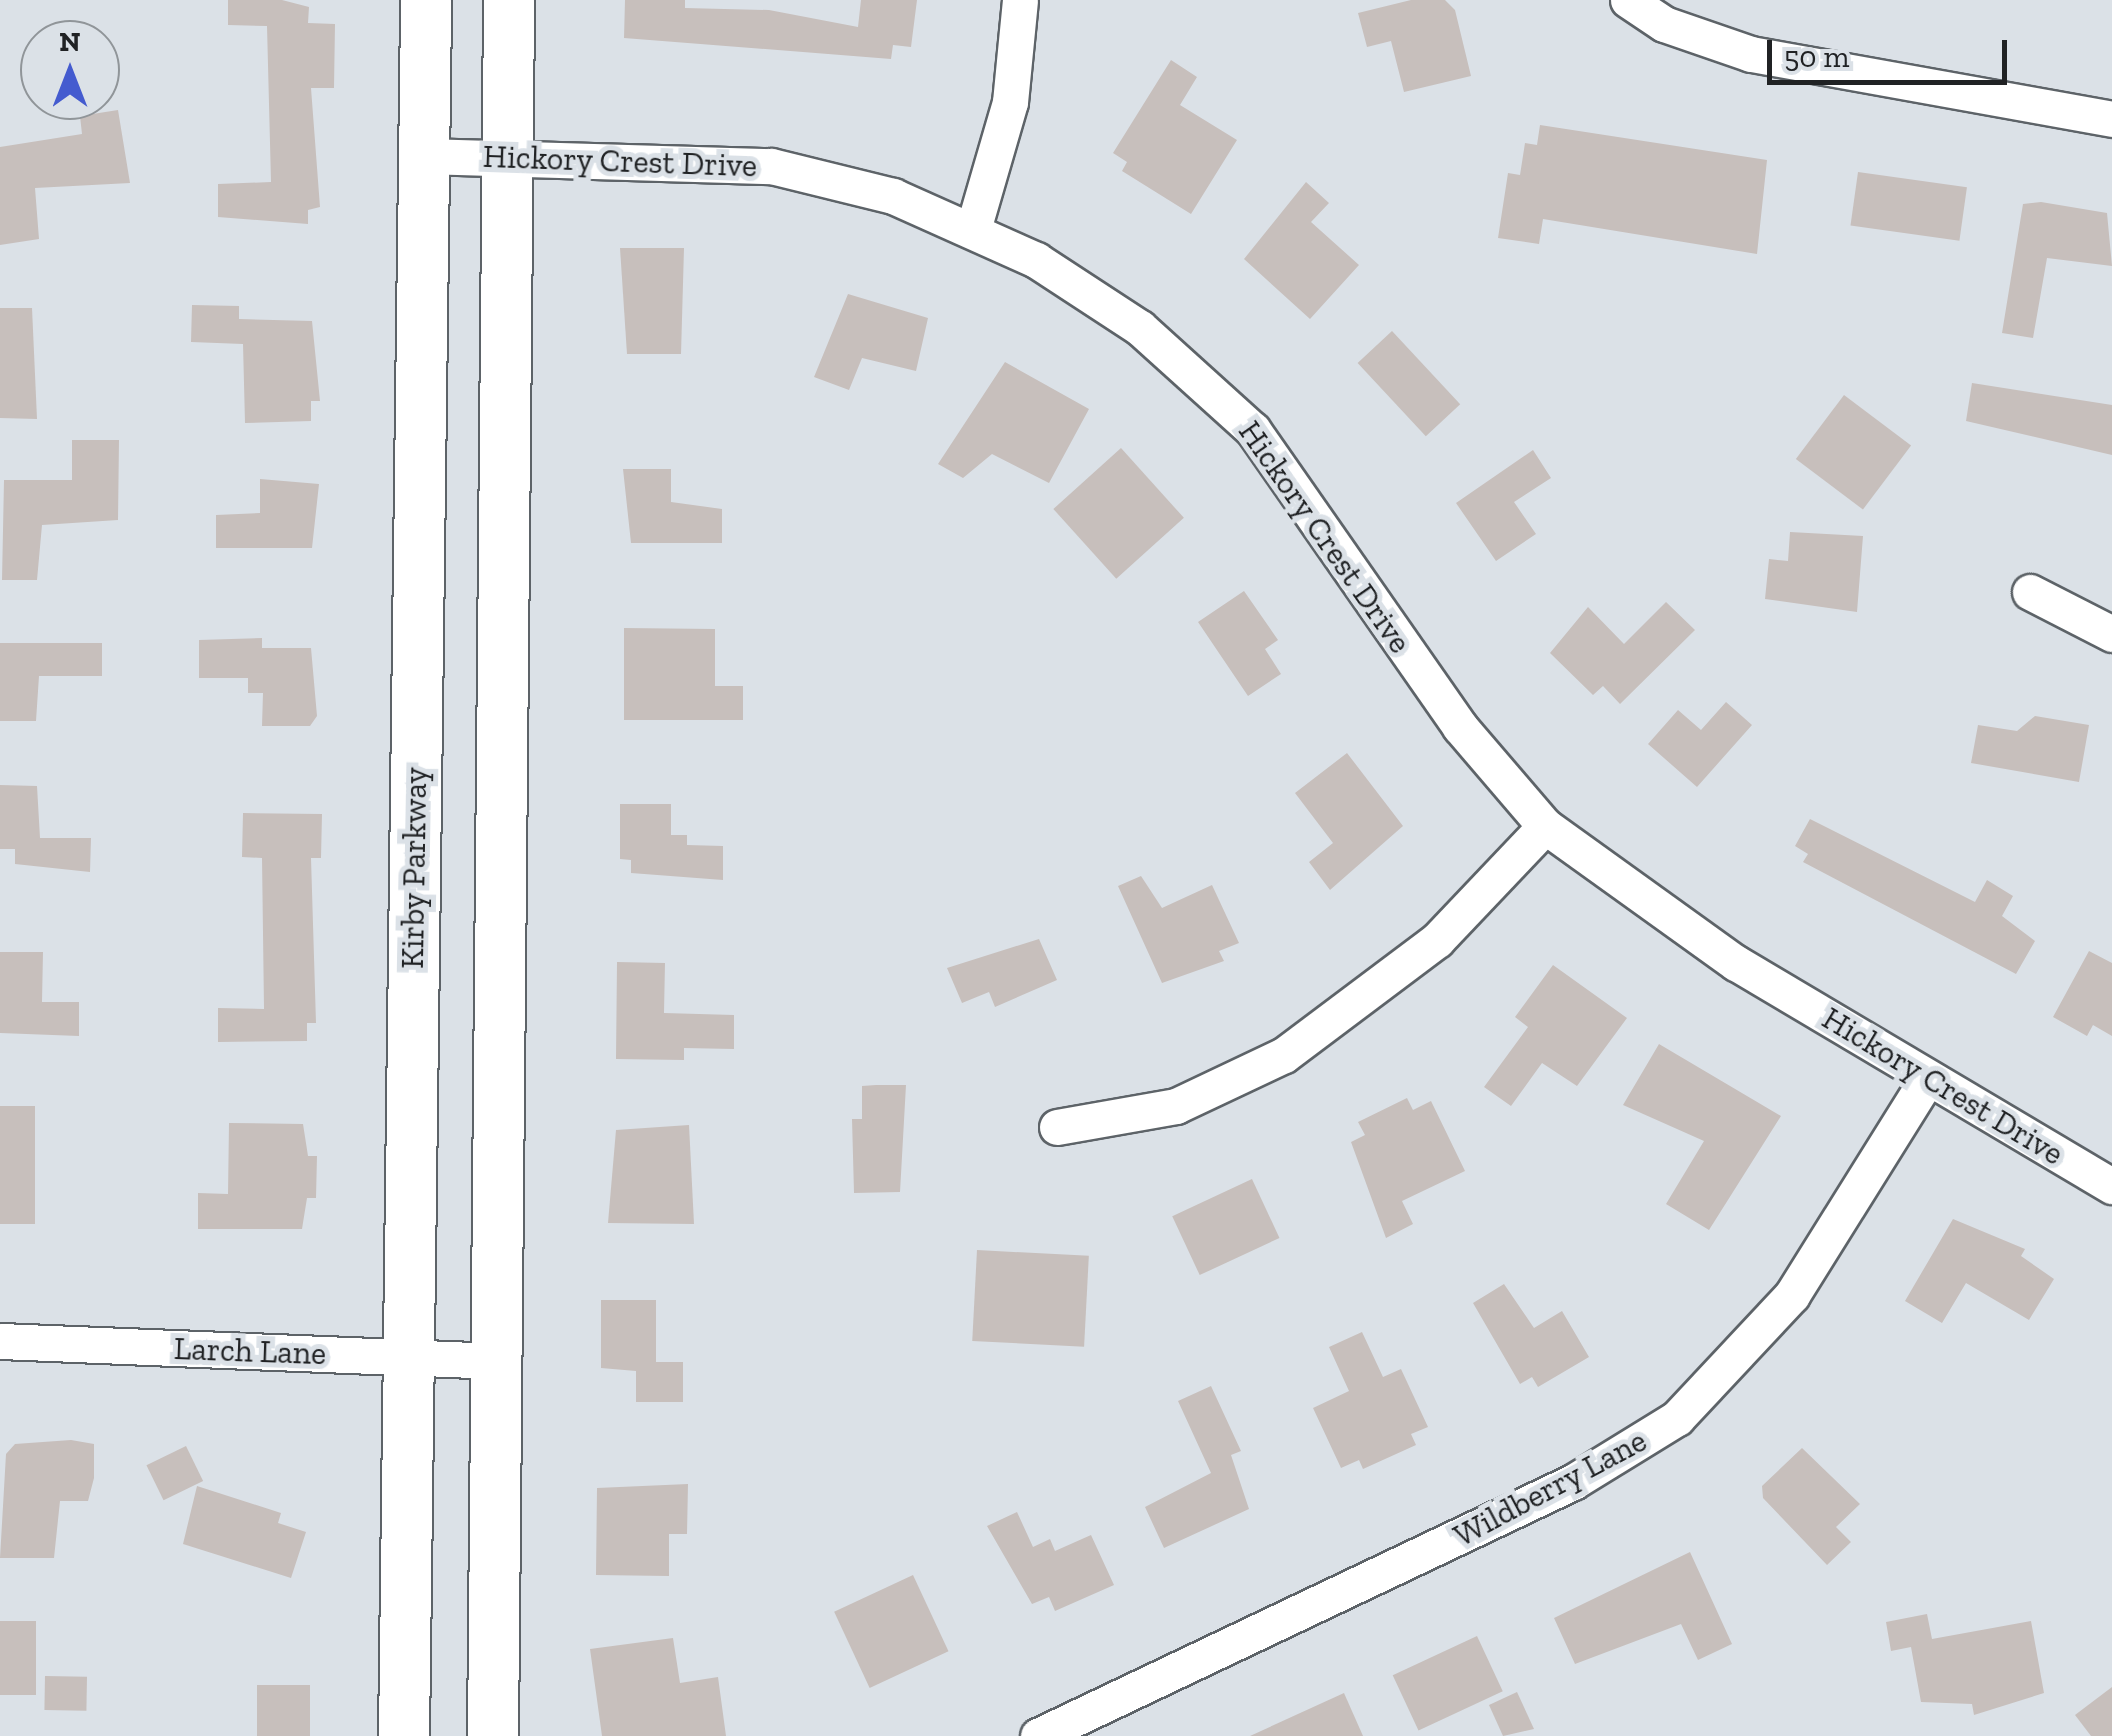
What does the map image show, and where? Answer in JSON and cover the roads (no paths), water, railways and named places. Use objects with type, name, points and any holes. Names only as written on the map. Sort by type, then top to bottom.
[{"type":"main road","name":"Kirby Parkway","points":[[404,1736],[426,0]]},
{"type":"main road","points":[[493,1736],[509,0]]},
{"type":"street","points":[[974,226],[1010,102],[1020,0]]},
{"type":"street","points":[[1628,0],[1678,30],[1751,54],[2112,119]]},
{"type":"street","name":"Hickory Crest Drive","points":[[424,156],[772,166],[830,176],[974,226],[1140,328],[1228,403],[1460,727],[1545,826],[1736,963],[2112,1186]]},
{"type":"street","points":[[2030,592],[2112,634]]},
{"type":"street","points":[[1058,1128],[1176,1106],[1298,1046],[1437,940],[1545,826]]},
{"type":"street","name":"Wildberry Lane","points":[[1038,1736],[1573,1482],[1677,1418],[1792,1294],[1927,1079]]},
{"type":"street","name":"Larch Lane","points":[[0,1340],[499,1361]]}]
